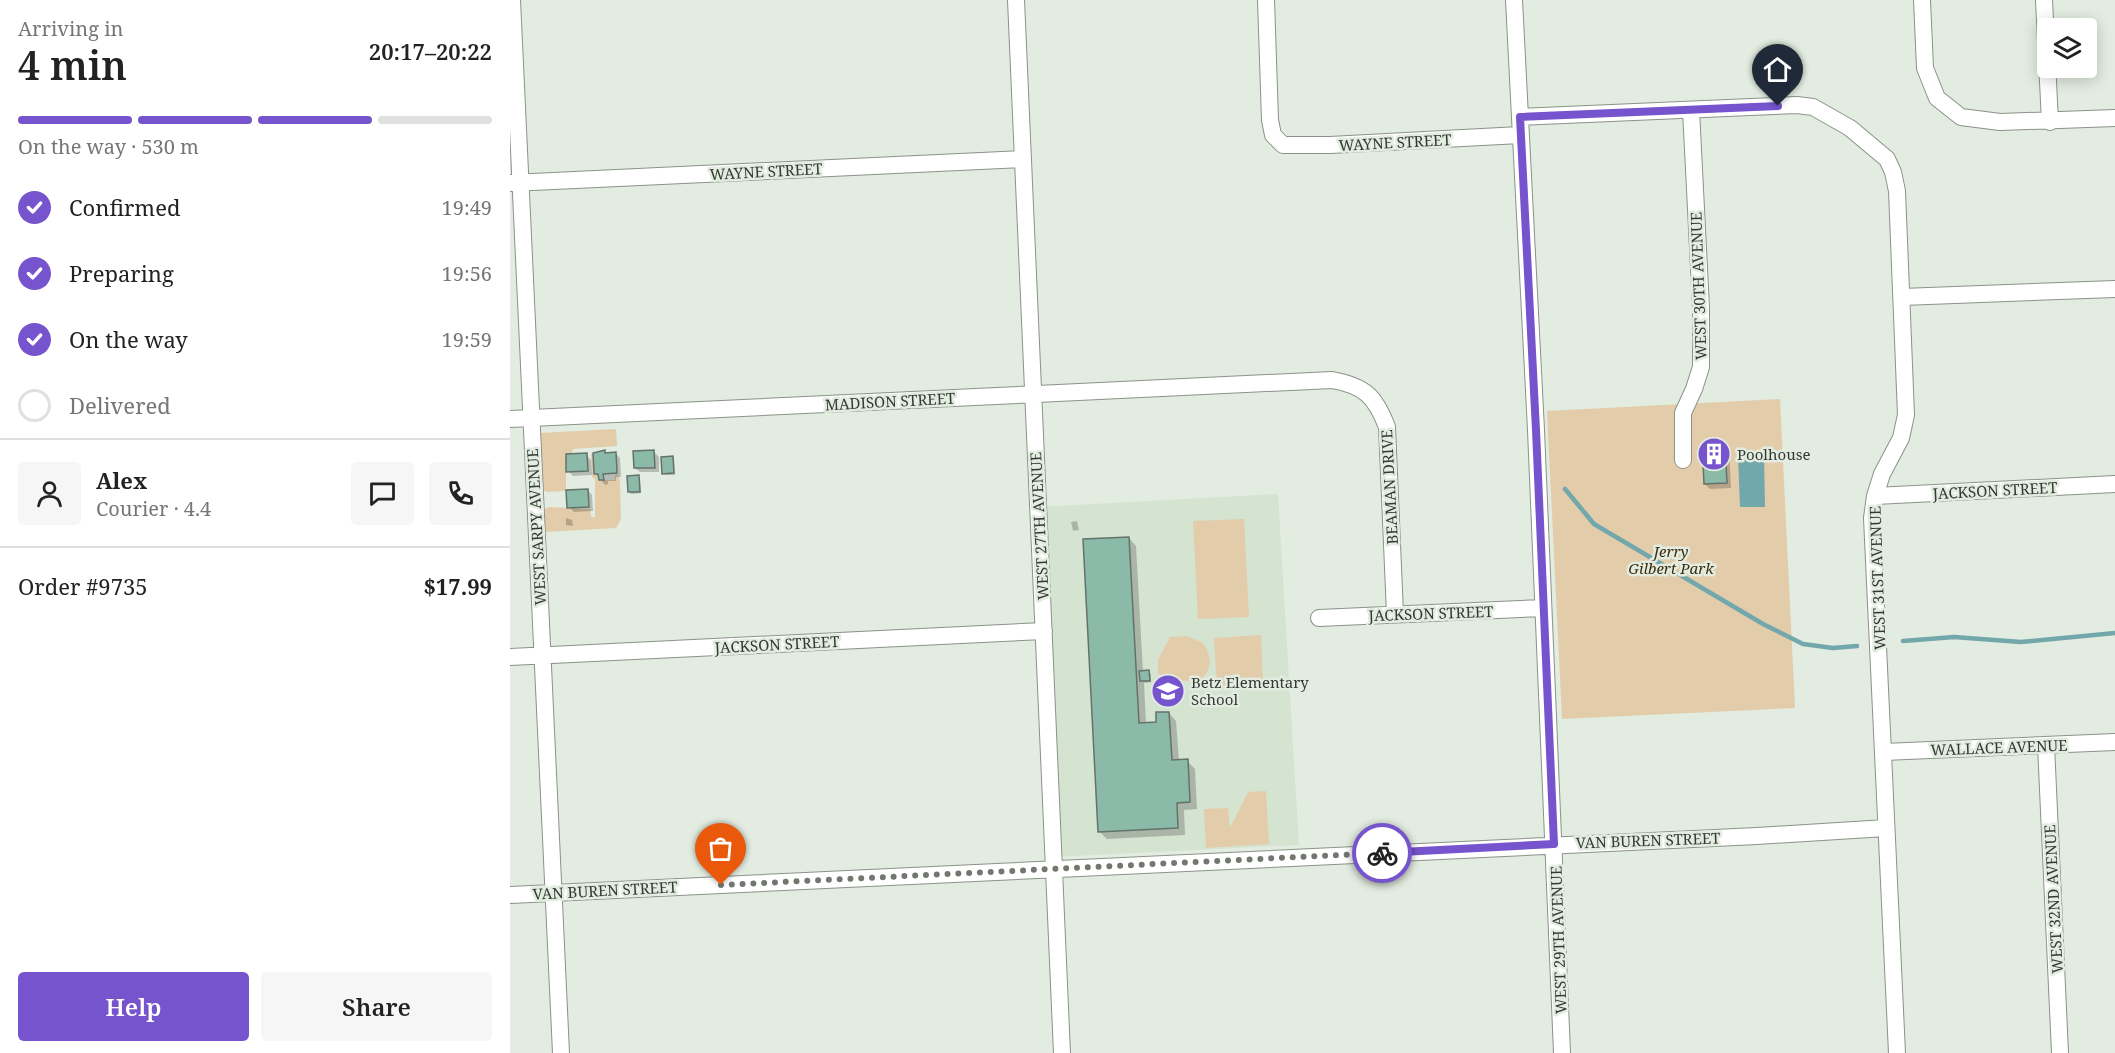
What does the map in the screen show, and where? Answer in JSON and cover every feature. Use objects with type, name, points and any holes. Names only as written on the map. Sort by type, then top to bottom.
[{"type":"street","name":"WEST SARPY AVENUE","points":[[512,0],[515,183],[531,418],[561,1053]]},
{"type":"street","name":"WEST 27TH AVENUE","points":[[1016,0],[1062,1053]]},
{"type":"street","name":"WAYNE STREET","points":[[1266,0],[1270,120],[1273,135],[1283,145],[1330,145],[1520,135]]},
{"type":"street","name":"WEST 29TH AVENUE","points":[[1514,0],[1562,1053]]},
{"type":"street","points":[[1922,0],[1925,68],[1937,98],[1961,117],[2000,122],[2115,118]]},
{"type":"street","points":[[2044,0],[2050,122]]},
{"type":"street","name":"WEST 31ST AVENUE","points":[[1691,110],[1797,105],[1813,107],[1850,128],[1887,159],[1893,172],[1897,191],[1906,415],[1901,438],[1882,474],[1875,496],[1872,518],[1896,1053]]},
{"type":"street","points":[[1520,117],[1691,110]]},
{"type":"street","name":"WEST 30TH AVENUE","points":[[1683,460],[1683,412],[1701,367],[1701,308],[1691,110]]},
{"type":"street","name":"WAYNE STREET","points":[[515,183],[1022,159]]},
{"type":"street","points":[[1902,297],[2115,289]]},
{"type":"street","name":"BEAMAN DRIVE","points":[[1271,383],[1332,380],[1350,383],[1366,392],[1379,406],[1387,427],[1395,614]]},
{"type":"street","name":"MADISON STREET","points":[[510,419],[1271,383]]},
{"type":"street","name":"JACKSON STREET","points":[[1875,496],[2115,484]]},
{"type":"street","name":"JACKSON STREET","points":[[1319,618],[1543,608]]},
{"type":"street","name":"JACKSON STREET","points":[[510,657],[1044,631]]},
{"type":"street","name":"WALLACE AVENUE","points":[[1884,752],[2115,742]]},
{"type":"street","name":"WEST 32ND AVENUE","points":[[2046,746],[2060,1053]]},
{"type":"street","name":"VAN BUREN STREET","points":[[510,895],[1886,828]]},
{"type":"shaded area","name":"Betz Elementary School","points":[[1278,494],[1299,845],[1053,857],[1038,507]]},
{"type":"green space","name":"Jerry Gilbert Park","points":[[1780,399],[1795,708],[1562,719],[1547,411]]},
{"type":"green space","points":[[616,429],[617,446],[573,449],[572,453],[566,454],[566,491],[542,490],[539,433]]},
{"type":"green space","points":[[593,453],[594,474],[598,474],[599,480],[615,480],[615,473],[620,481],[621,519],[616,528],[545,532],[543,510],[549,507],[590,509],[591,517],[595,517],[595,479],[592,477],[591,454]]},
{"type":"green space","points":[[1244,519],[1249,617],[1198,619],[1193,521]]},
{"type":"green space","points":[[1261,635],[1263,686],[1217,688],[1214,638]]},
{"type":"green space","points":[[1187,636],[1203,643],[1206,648],[1210,659],[1207,673],[1199,682],[1165,679],[1158,673],[1158,660],[1170,637]]},
{"type":"green space","points":[[1266,791],[1269,844],[1206,848],[1204,809],[1228,808],[1230,828],[1248,792]]},
{"type":"water","points":[[1764,456],[1765,507],[1740,507],[1738,457]]},
{"type":"building","name":"Poolhouse","points":[[1725,443],[1727,483],[1704,484],[1702,444]]},
{"type":"building","points":[[605,450],[605,453],[616,452],[617,473],[603,474],[604,480],[599,480],[598,474],[594,474],[593,453]]},
{"type":"building","points":[[654,450],[655,468],[634,468],[633,451]]},
{"type":"building","points":[[587,453],[588,471],[566,472],[566,454]]},
{"type":"building","points":[[673,456],[674,473],[662,474],[661,457]]},
{"type":"building","points":[[639,475],[640,492],[628,492],[627,476]]},
{"type":"building","points":[[588,489],[589,507],[567,508],[566,490]]},
{"type":"building","name":"Betz Elementary School","points":[[1129,537],[1139,723],[1156,722],[1156,712],[1169,712],[1172,760],[1188,759],[1190,802],[1177,803],[1178,828],[1098,832],[1083,539]]},
{"type":"building","points":[[1149,670],[1150,681],[1140,681],[1139,671]]},
{"type":"waterway","points":[[1565,489],[1594,524],[1763,624],[1803,644],[1833,648],[1857,646]]},
{"type":"waterway","points":[[1903,641],[1954,637],[2021,642],[2115,633]]},
{"type":"way so far","points":[[721,885],[1382,853]]},
{"type":"place","name":"Poolhouse","points":[[1714,454]]},
{"type":"place","name":"Betz Elementary School","points":[[1168,691]]},
{"type":"route","points":[[1382,853],[1554,844],[1520,117],[1778,106]]}]
